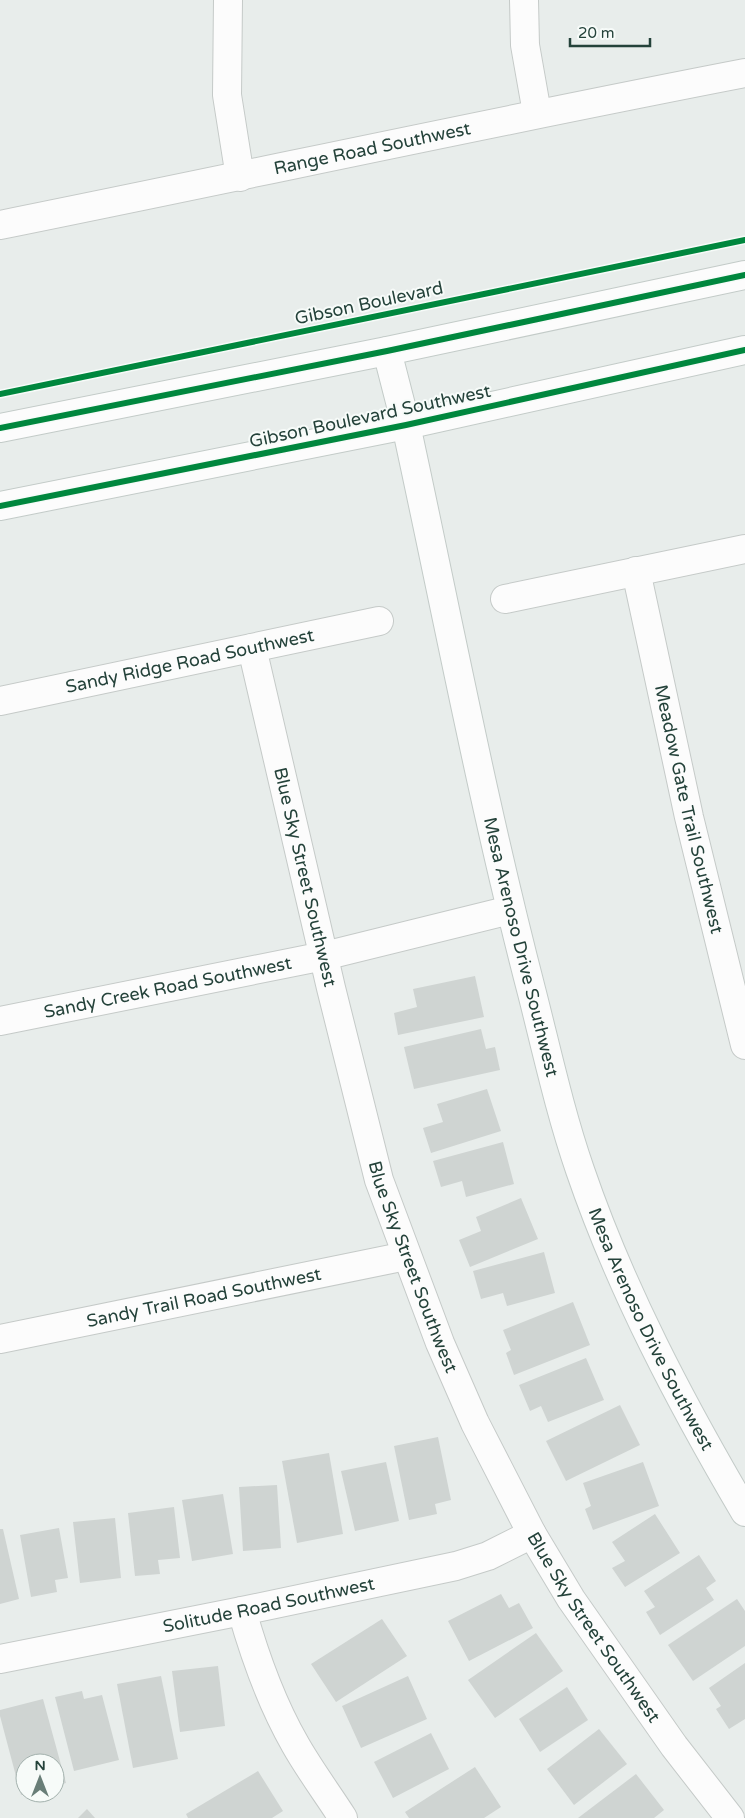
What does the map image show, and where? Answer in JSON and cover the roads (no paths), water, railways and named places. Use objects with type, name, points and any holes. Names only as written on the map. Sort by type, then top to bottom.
[{"type":"street","points":[[228,0],[227,95],[240,177]]},
{"type":"street","points":[[524,0],[525,45],[537,113]]},
{"type":"street","name":"Range Road Southwest","points":[[0,225],[240,177],[537,113],[745,73]]},
{"type":"street","points":[[0,428],[387,351],[745,275]]},
{"type":"street","name":"Gibson Boulevard Southwest","points":[[0,506],[406,425],[745,350]]},
{"type":"street","name":"Mesa Arenoso Drive Southwest","points":[[387,351],[406,425],[510,910],[557,1094],[580,1169],[604,1235],[632,1298],[707,1447],[745,1512]]},
{"type":"street","points":[[505,599],[745,549]]},
{"type":"street","name":"Meadow Gate Trail Southwest","points":[[636,572],[688,816],[745,1045]]},
{"type":"street","name":"Sandy Ridge Road Southwest","points":[[0,701],[379,621]]},
{"type":"street","name":"Blue Sky Street Southwest","points":[[252,648],[379,1180],[440,1343],[475,1423],[532,1534],[620,1671],[674,1746],[730,1818]]},
{"type":"street","name":"Sandy Creek Road Southwest","points":[[0,1021],[324,956],[510,910]]},
{"type":"street","name":"Sandy Trail Road Southwest","points":[[0,1339],[406,1256]]},
{"type":"street","name":"Solitude Road Southwest","points":[[0,1659],[456,1566],[488,1556],[532,1534]]},
{"type":"street","points":[[242,1611],[254,1651],[278,1711],[295,1744],[343,1818]]}]
